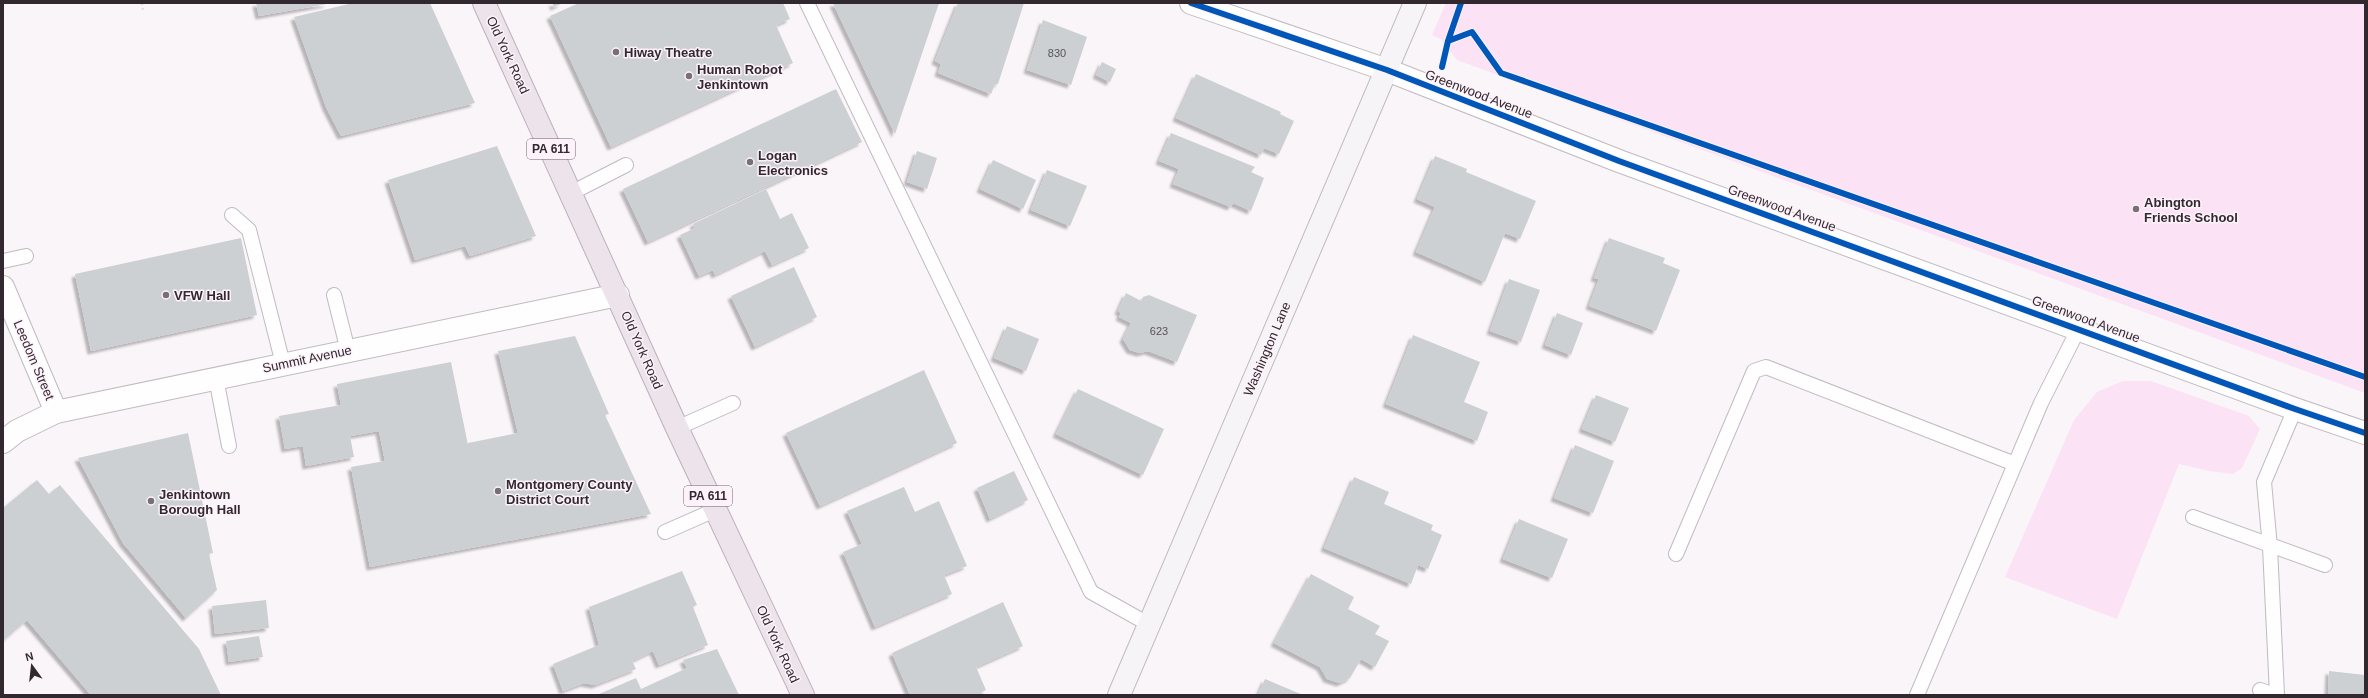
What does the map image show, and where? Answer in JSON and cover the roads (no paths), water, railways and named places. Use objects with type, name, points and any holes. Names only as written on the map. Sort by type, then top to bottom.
[{"type":"highway","name":"Old York Road","points":[[484,3],[618,295],[677,428],[802,695]]},
{"type":"main road","name":"Washington Lane","points":[[1119,695],[1415,3]]},
{"type":"street","name":"Greenwood Avenue","points":[[1191,3],[1387,70],[1619,161],[2080,328],[2295,409],[2365,433]]},
{"type":"street","name":"Leedom Street","points":[[3,287],[56,412]]},
{"type":"street","name":"Summit Avenue","points":[[8,435],[56,412],[618,295]]},
{"type":"lane","points":[[807,3],[834,71],[884,176],[948,308],[1091,592],[1150,625]]},
{"type":"lane","points":[[571,192],[626,165]]},
{"type":"lane","points":[[232,216],[249,230],[284,364]]},
{"type":"lane","points":[[3,261],[26,256]]},
{"type":"lane","points":[[334,295],[348,351]]},
{"type":"lane","points":[[1917,695],[2041,403],[2080,328]]},
{"type":"lane","points":[[1676,554],[1754,371],[1766,367],[2015,464]]},
{"type":"lane","points":[[216,378],[229,446]]},
{"type":"lane","points":[[677,428],[733,403]]},
{"type":"lane","points":[[2260,690],[2276,695],[2270,547],[2264,482],[2295,409]]},
{"type":"lane","points":[[665,532],[715,510]]},
{"type":"lane","points":[[2193,517],[2270,547],[2325,565]]},
{"type":"place","name":"Hiway Theatre","points":[[616,52]]},
{"type":"place","name":"Human Robot Jenkintown","points":[[689,76]]},
{"type":"place","name":"Logan Electronics","points":[[750,162]]},
{"type":"place","name":"Abington Friends School","points":[[2136,209]]},
{"type":"place","name":"VFW Hall","points":[[166,295]]},
{"type":"place","name":"Montgomery County District Court","points":[[498,491]]},
{"type":"place","name":"Jenkintown Borough Hall","points":[[151,501]]}]
